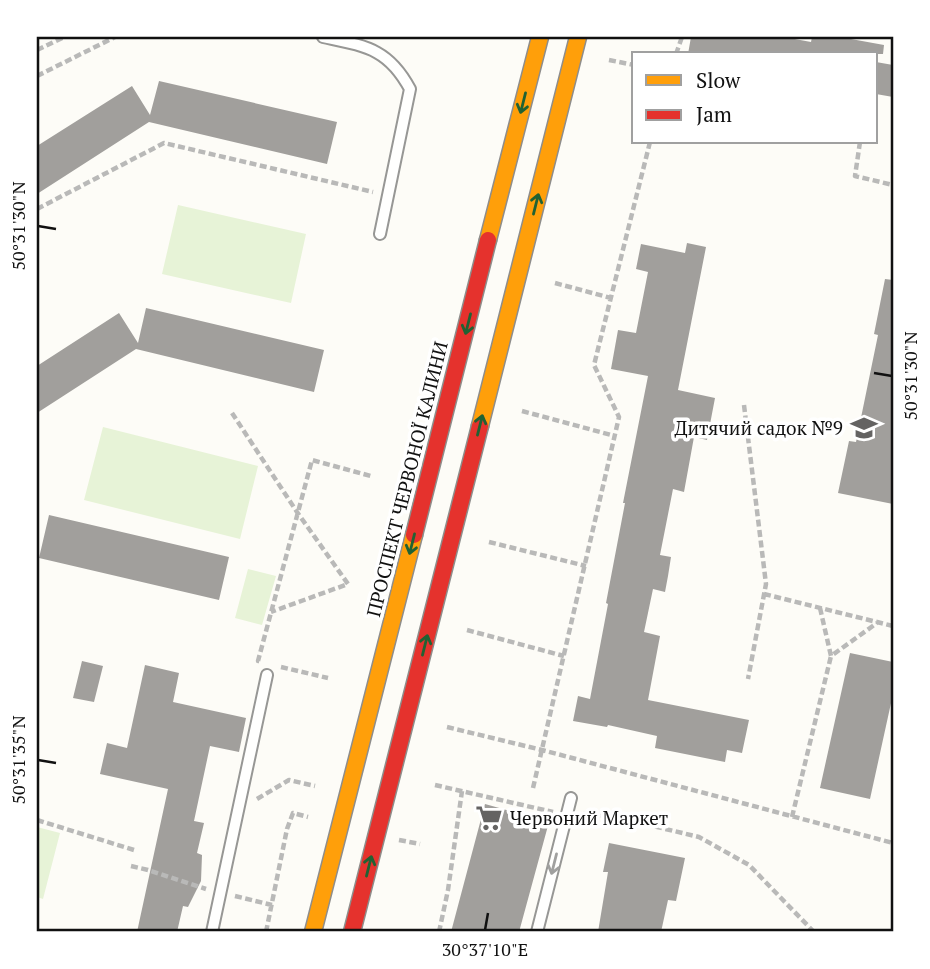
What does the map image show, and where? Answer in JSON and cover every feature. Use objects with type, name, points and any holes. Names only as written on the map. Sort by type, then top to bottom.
[{"type":"main road","name":"ПРОСПЕКТ ЧЕРВОНОЇ КАЛИНИ","points":[[313,932],[540,37]]},
{"type":"main road","points":[[352,932],[578,37]]},
{"type":"lane","points":[[323,37],[362,45],[386,57],[402,74],[410,89],[380,234]]},
{"type":"lane","points":[[212,932],[267,675]]},
{"type":"lane","points":[[537,932],[570,798]]},
{"type":"path","points":[[37,50],[64,37]]},
{"type":"path","points":[[37,76],[116,37]]},
{"type":"path","points":[[609,61],[632,65]]},
{"type":"path","points":[[37,209],[164,143],[388,196]]},
{"type":"path","points":[[533,789],[619,417],[594,365],[650,144]]},
{"type":"path","points":[[860,144],[855,176],[893,185]]},
{"type":"path","points":[[555,283],[611,298]]},
{"type":"path","points":[[744,405],[766,584],[748,679]]},
{"type":"path","points":[[523,411],[615,436]]},
{"type":"path","points":[[232,413],[348,584],[271,612]]},
{"type":"path","points":[[328,678],[258,661],[312,460],[371,477]]},
{"type":"path","points":[[489,542],[586,566]]},
{"type":"path","points":[[764,594],[893,626]]},
{"type":"path","points":[[792,817],[831,656],[820,607]]},
{"type":"path","points":[[831,656],[878,622]]},
{"type":"path","points":[[467,630],[564,656]]},
{"type":"path","points":[[447,727],[893,843]]},
{"type":"path","points":[[238,811],[289,780],[315,786]]},
{"type":"path","points":[[435,785],[555,813],[611,816],[699,837],[749,865],[814,932]]},
{"type":"path","points":[[439,932],[462,792]]},
{"type":"path","points":[[266,932],[293,813],[308,817]]},
{"type":"path","points":[[37,820],[134,850]]},
{"type":"path","points":[[398,839],[420,844]]},
{"type":"path","points":[[131,866],[272,905]]},
{"type":"green space","points":[[178,205],[306,234],[291,303],[162,274]]},
{"type":"green space","points":[[103,427],[258,466],[240,539],[84,500]]},
{"type":"green space","points":[[248,569],[276,576],[262,625],[235,618]]},
{"type":"green space","points":[[37,827],[60,833],[43,899],[37,897]]},
{"type":"building","points":[[691,37],[784,37],[811,42],[812,37],[840,37],[884,45],[883,54],[688,52]]},
{"type":"building","points":[[878,62],[893,65],[893,97],[878,94]]},
{"type":"building","points":[[159,81],[337,122],[327,164],[149,122],[37,194],[37,146],[132,86],[150,115]]},
{"type":"building","points":[[687,243],[706,247],[678,390],[715,398],[707,440],[694,437],[684,492],[673,489],[660,555],[671,557],[665,592],[653,589],[644,632],[660,636],[648,700],[749,720],[742,753],[727,750],[725,762],[655,748],[657,736],[608,725],[607,727],[573,721],[578,696],[590,699],[623,503],[648,376],[611,369],[618,330],[636,333],[648,272],[636,269],[641,244],[685,253]]},
{"type":"building","points":[[885,279],[893,280],[893,504],[838,493],[849,441],[856,442],[878,335],[874,334]]},
{"type":"building","points":[[146,308],[324,350],[314,392],[136,349],[37,413],[37,366],[119,313],[138,343]]},
{"type":"building","points":[[49,515],[229,557],[219,600],[39,558]]},
{"type":"building","points":[[850,653],[893,662],[893,694],[870,799],[820,788]]},
{"type":"building","points":[[82,661],[103,666],[94,702],[73,698]]},
{"type":"building","points":[[145,665],[179,673],[173,702],[246,718],[239,752],[210,746],[194,821],[204,823],[197,853],[202,855],[201,881],[188,907],[183,906],[177,932],[137,932],[168,789],[100,774],[107,743],[127,748]]},
{"type":"building","points":[[485,804],[549,822],[519,932],[451,932]]},
{"type":"building","points":[[609,843],[685,858],[676,901],[668,900],[661,932],[598,932],[608,872],[603,872]]},
{"type":"traffic: slow","points":[[488,240],[540,37]]},
{"type":"traffic: slow","points":[[480,426],[578,37]]},
{"type":"traffic: slow","points":[[313,932],[414,535]]},
{"type":"traffic: jam","points":[[414,535],[488,240]]},
{"type":"traffic: jam","points":[[352,932],[480,426]]},
{"type":"place","name":"Дитячий садок №9","points":[[864,428]]},
{"type":"place","name":"Червоний Маркет","points":[[489,818]]}]
